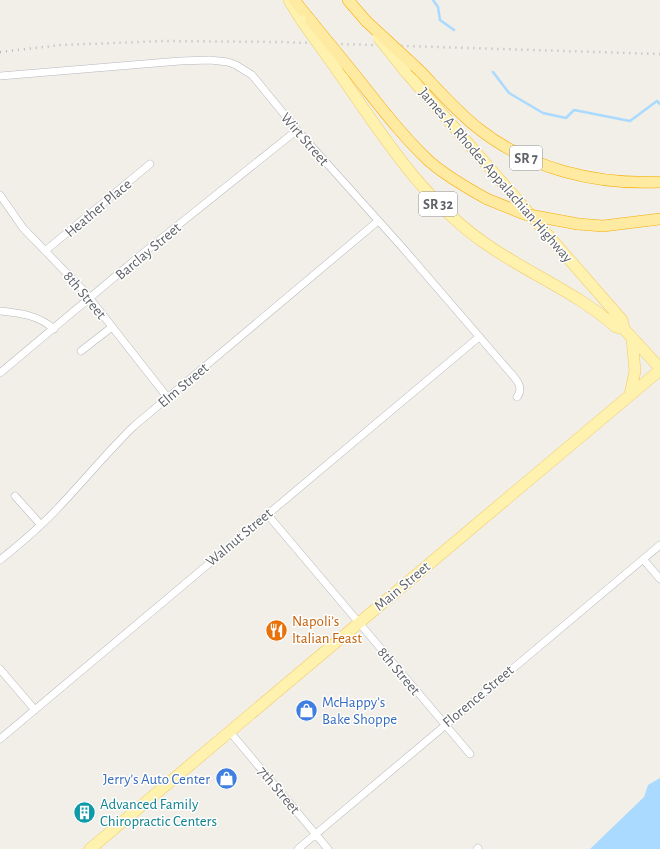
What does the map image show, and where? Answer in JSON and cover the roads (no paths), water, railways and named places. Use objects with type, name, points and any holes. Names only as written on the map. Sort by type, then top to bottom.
[{"type":"highway","points":[[294,0],[307,21],[351,70],[387,114],[430,161],[459,183],[487,199],[524,214],[552,221],[603,226],[660,218]]},
{"type":"highway","name":"SR 7","points":[[348,0],[366,21],[420,71],[453,106],[480,130],[525,157],[554,169],[573,174],[621,181],[660,182]]},
{"type":"main road","name":"James A. Rhodes Appalachian Highway","points":[[289,0],[307,21],[337,70],[393,151],[421,186],[445,211],[485,244],[563,289],[616,327],[624,329]]},
{"type":"main road","name":"James A. Rhodes Appalachian Highway","points":[[366,21],[405,71],[622,320],[624,329],[660,369]]},
{"type":"main road","points":[[630,395],[635,371],[632,338]]},
{"type":"main road","name":"Main Street","points":[[90,849],[660,369]]},
{"type":"street","name":"Wirt Street","points":[[0,76],[180,61],[228,62],[245,70],[252,75],[296,130],[378,220],[518,382],[520,390],[517,397]]},
{"type":"street","name":"Barclay Street","points":[[0,373],[296,130]]},
{"type":"street","name":"Heather Place","points":[[45,251],[150,164]]},
{"type":"street","name":"8th Street","points":[[0,195],[18,222],[90,299],[168,398]]},
{"type":"street","name":"Elm Street","points":[[0,560],[41,525],[112,447],[378,220]]},
{"type":"street","points":[[0,311],[25,314],[45,322],[54,329]]},
{"type":"street","points":[[81,351],[112,327]]},
{"type":"street","name":"Walnut Street","points":[[0,739],[479,337]]},
{"type":"street","points":[[15,496],[41,525]]},
{"type":"street","name":"8th Street","points":[[267,514],[470,754]]},
{"type":"street","name":"Florence Street","points":[[298,849],[660,545]]},
{"type":"street","points":[[643,559],[660,579]]},
{"type":"street","points":[[0,669],[35,710]]},
{"type":"street","name":"7th Street","points":[[230,732],[328,849]]},
{"type":"water","points":[[660,778],[660,849],[590,849],[644,797],[648,785]]},
{"type":"waterway","points":[[433,0],[438,7],[440,20],[454,30]]},
{"type":"waterway","points":[[493,72],[509,93],[543,113],[566,118],[574,110],[630,121],[657,101],[660,104]]},
{"type":"railway","points":[[0,52],[61,45],[165,41],[279,42],[660,54]]},
{"type":"place","name":"Napoli’s Italian Feast","points":[[277,630]]},
{"type":"place","name":"McHappy’s Bake Shoppe","points":[[307,711]]},
{"type":"place","name":"Jerry’s Auto Center","points":[[226,779]]},
{"type":"place","name":"Advanced Family Chiropractic Centers","points":[[84,813]]}]
